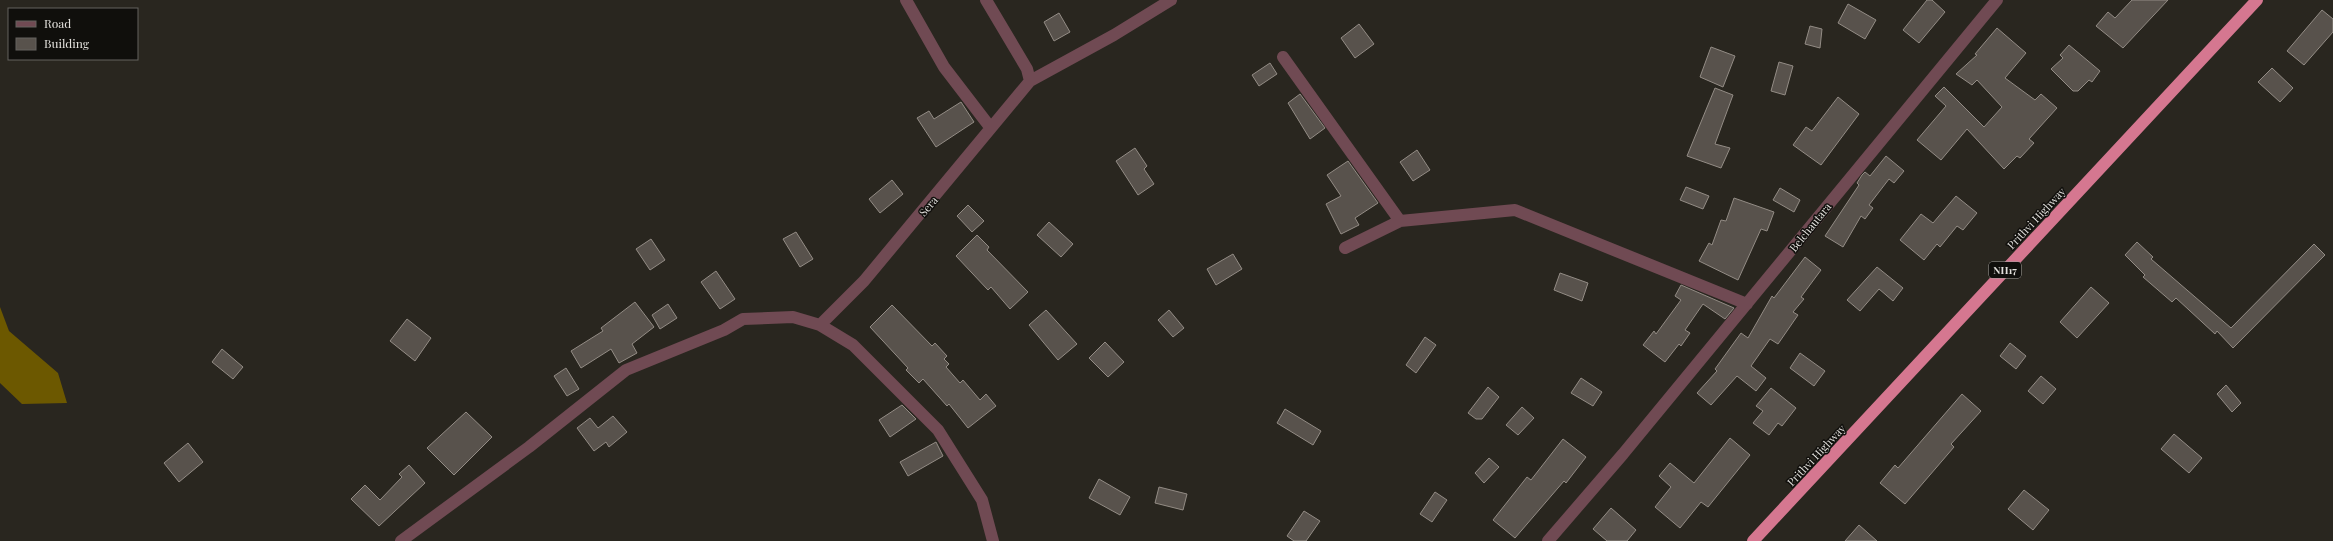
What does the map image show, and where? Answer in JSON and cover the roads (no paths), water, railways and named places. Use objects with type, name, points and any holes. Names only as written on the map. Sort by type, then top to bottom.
[{"type":"highway","name":"Prithvi Highway","points":[[1758,540],[2257,0]]},
{"type":"street","points":[[906,0],[944,67],[990,127]]},
{"type":"street","points":[[986,0],[1027,69],[1030,81]]},
{"type":"street","name":"Sera","points":[[820,325],[864,281],[942,189],[990,127],[1030,81],[1114,35],[1171,0]]},
{"type":"street","name":"Belchautara","points":[[1548,541],[1623,454],[1997,0]]},
{"type":"street","points":[[1283,58],[1400,221]]},
{"type":"street","points":[[1346,248],[1400,221],[1515,210],[1747,304]]},
{"type":"street","points":[[400,541],[529,447],[626,370],[724,330],[743,319],[793,317],[820,325],[853,345],[938,430],[982,500],[993,541]]}]
